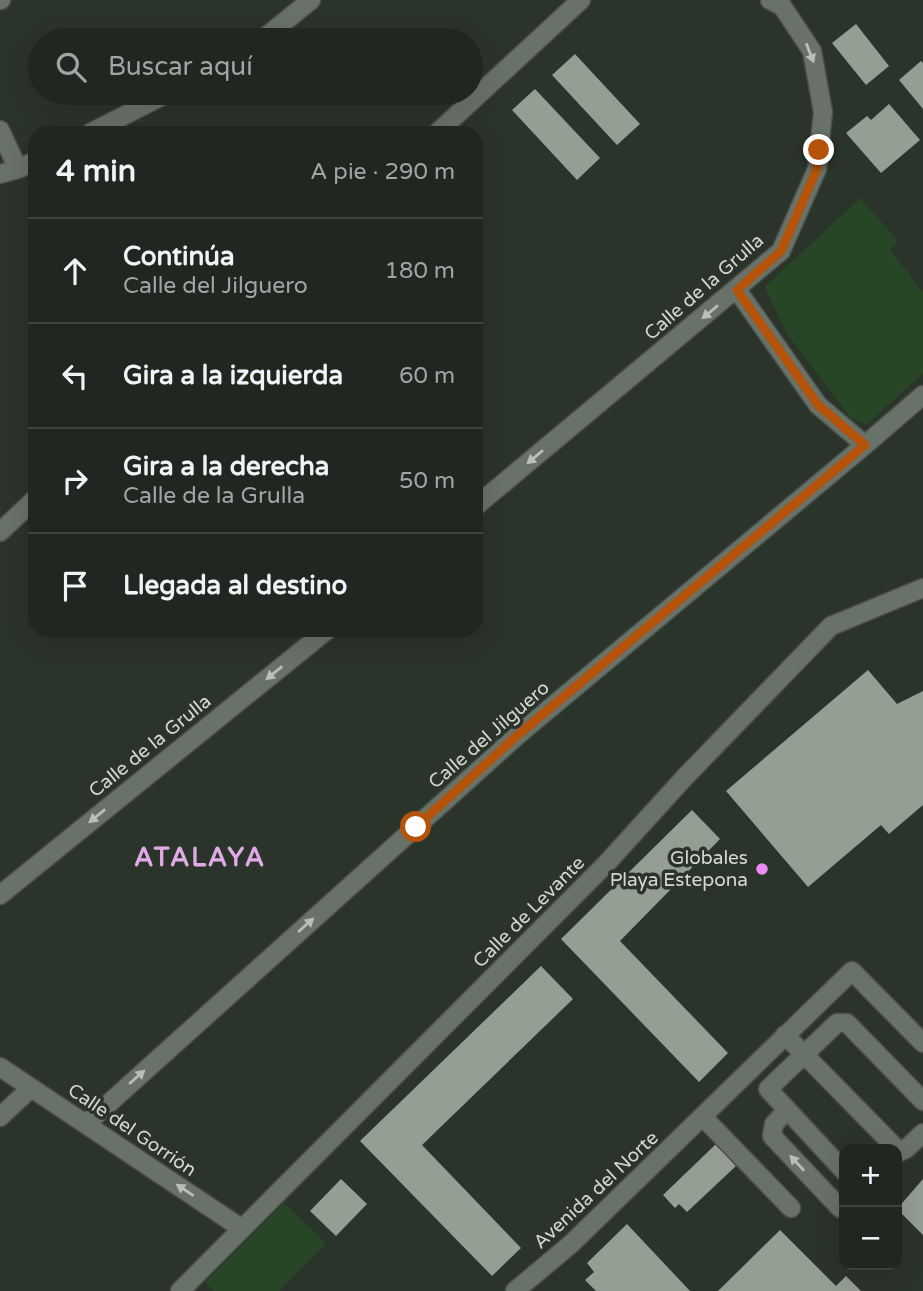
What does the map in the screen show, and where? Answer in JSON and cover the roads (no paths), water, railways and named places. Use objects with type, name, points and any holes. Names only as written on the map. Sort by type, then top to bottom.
[{"type":"street","points":[[277,28],[311,0]]},
{"type":"street","points":[[483,91],[582,0]]},
{"type":"street","name":"Calle de la Grulla","points":[[483,500],[781,251],[817,169],[822,112],[812,51],[782,6],[771,0]]},
{"type":"street","points":[[104,126],[145,105]]},
{"type":"street","points":[[445,126],[468,105]]},
{"type":"street","points":[[0,130],[18,169]]},
{"type":"street","points":[[0,174],[28,164]]},
{"type":"street","points":[[737,290],[818,405],[865,445]]},
{"type":"street","name":"Calle del Jilguero","points":[[87,1123],[519,734],[923,395]]},
{"type":"street","points":[[0,532],[28,506]]},
{"type":"street","name":"Calle de Levante","points":[[180,1291],[605,865],[685,776],[831,626],[923,588]]},
{"type":"street","name":"Calle de la Grulla","points":[[0,895],[318,637]]},
{"type":"street","name":"Avenida del Norte","points":[[515,1291],[571,1244],[852,971],[923,1043]]},
{"type":"street","points":[[839,1166],[768,1089],[837,1023],[847,1023],[923,1101]]},
{"type":"street","points":[[785,1035],[890,1144]]},
{"type":"street","name":"Calle del Gorrión","points":[[0,1067],[241,1228]]},
{"type":"street","points":[[0,1117],[31,1088]]},
{"type":"street","points":[[787,1110],[774,1124],[772,1136],[839,1207]]},
{"type":"street","points":[[703,1117],[791,1208]]},
{"type":"street","points":[[902,1150],[923,1133]]},
{"type":"place","name":"Globales Playa Estepona","points":[[762,869]]},
{"type":"district","name":"ATALAYA","points":[[200,857]]}]
